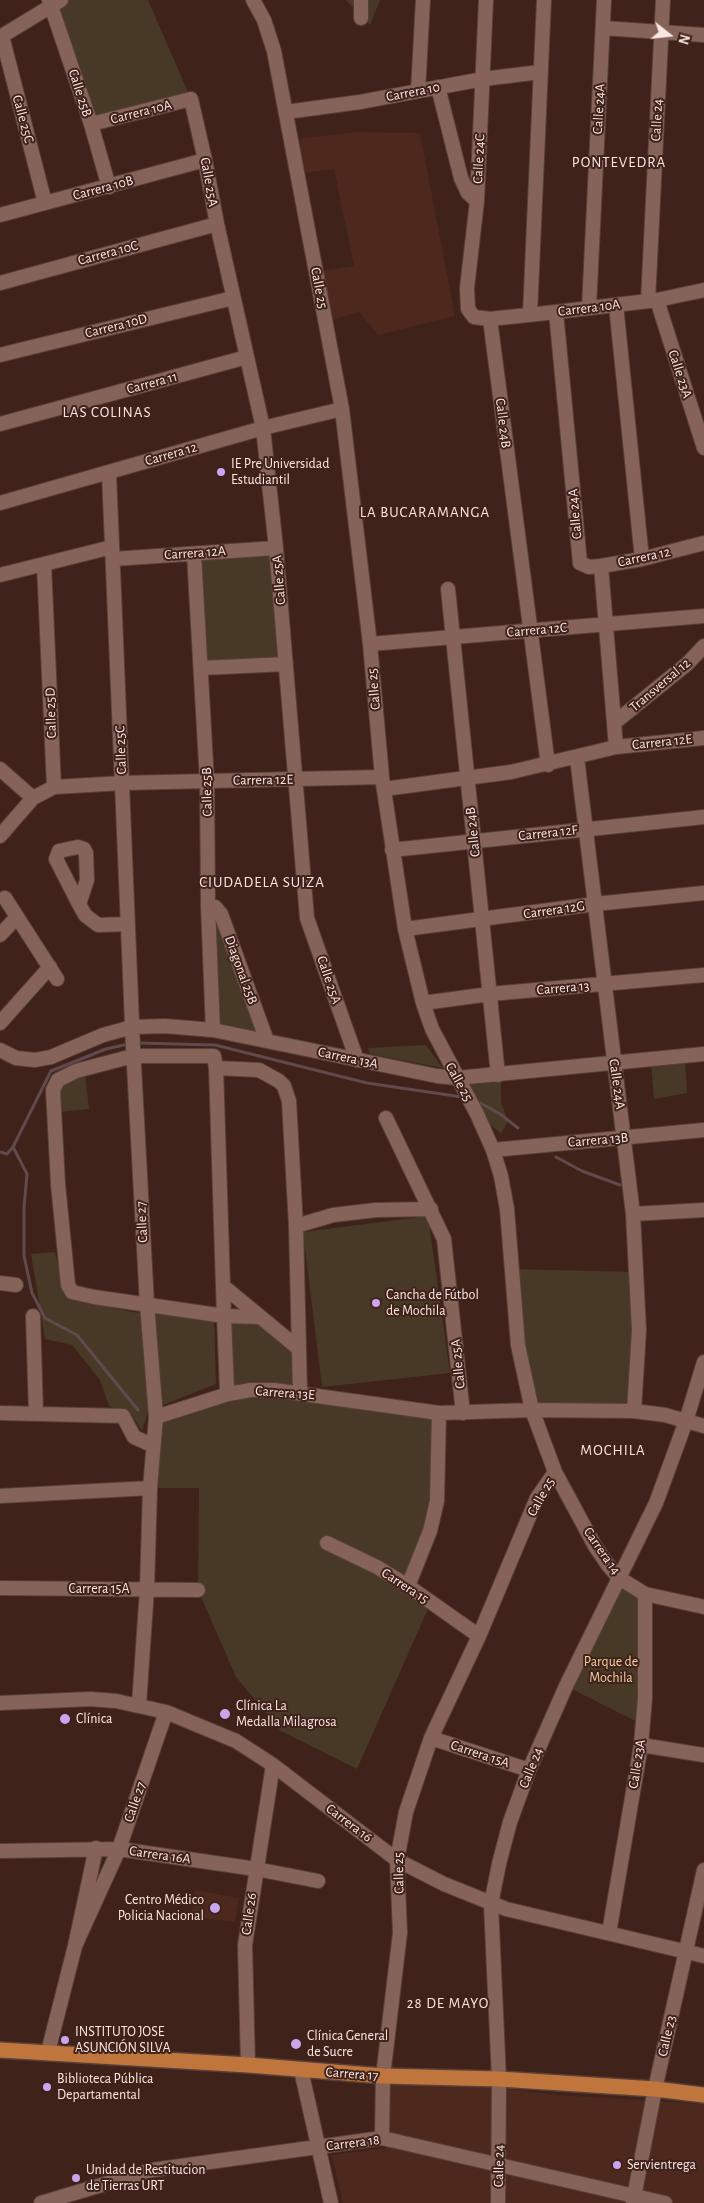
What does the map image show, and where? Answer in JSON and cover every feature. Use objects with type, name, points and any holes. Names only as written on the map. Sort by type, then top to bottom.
[{"type":"main road","name":"Carrera 17","points":[[0,2050],[248,2065],[383,2076],[499,2079],[655,2089],[704,2095]]},
{"type":"street","name":"Calle 25","points":[[253,0],[264,20],[274,51],[342,409],[370,644],[383,783],[405,929],[423,1003],[432,1029],[456,1078],[477,1114],[493,1150],[501,1176],[507,1209],[518,1345],[532,1410],[555,1472],[537,1498],[479,1636],[431,1738],[406,1812],[397,1860],[400,1933],[383,2076],[382,2138]]},
{"type":"street","points":[[361,0],[361,18]]},
{"type":"street","points":[[418,91],[423,0]]},
{"type":"street","name":"Calle 24C","points":[[474,317],[468,309],[467,288],[477,201],[486,0]]},
{"type":"street","points":[[530,314],[544,0]]},
{"type":"street","name":"Calle 24A","points":[[589,308],[604,0]]},
{"type":"street","name":"Calle 24","points":[[652,300],[663,0]]},
{"type":"street","name":"Calle 25C","points":[[45,203],[2,36],[54,2]]},
{"type":"street","name":"Calle 25B","points":[[54,2],[109,187]]},
{"type":"street","points":[[603,28],[704,36]]},
{"type":"street","name":"Carrera 10","points":[[286,112],[483,79],[540,72]]},
{"type":"street","points":[[438,87],[461,178],[468,193],[477,201]]},
{"type":"street","name":"Carrera 10A","points":[[90,124],[191,100]]},
{"type":"street","name":"Calle 25A","points":[[191,100],[263,428],[276,548],[307,918],[357,1060]]},
{"type":"street","name":"Carrera 10B","points":[[0,215],[205,160]]},
{"type":"street","name":"Carrera 10C","points":[[0,283],[217,224]]},
{"type":"street","name":"Carrera 10A","points":[[474,317],[490,318],[616,305],[704,290]]},
{"type":"street","name":"Carrera 10D","points":[[0,355],[233,298]]},
{"type":"street","name":"Calle 23A","points":[[652,300],[704,448]]},
{"type":"street","points":[[616,305],[642,559]]},
{"type":"street","name":"Calle 24A","points":[[556,312],[579,559],[584,565]]},
{"type":"street","name":"Calle 24B","points":[[490,318],[529,631],[548,765]]},
{"type":"street","name":"Carrera 11","points":[[0,424],[247,358]]},
{"type":"street","name":"Carrera 12","points":[[0,503],[263,428],[342,409]]},
{"type":"street","name":"Calle 25C","points":[[109,473],[133,1041]]},
{"type":"street","name":"Carrera 12","points":[[584,565],[590,567],[601,566],[642,559],[704,544]]},
{"type":"street","name":"Carrera 12A","points":[[113,553],[194,554],[276,548]]},
{"type":"street","points":[[0,575],[44,564],[113,553]]},
{"type":"street","name":"Calle 25B","points":[[194,554],[207,781],[208,906],[213,1030]]},
{"type":"street","name":"Calle 25D","points":[[44,564],[54,787]]},
{"type":"street","points":[[601,566],[616,747]]},
{"type":"street","name":"Calle 24B","points":[[448,589],[498,1075]]},
{"type":"street","name":"Carrera 12C","points":[[370,644],[704,616]]},
{"type":"street","name":"Transversal 12","points":[[614,723],[687,664],[704,646]]},
{"type":"street","points":[[687,664],[704,662]]},
{"type":"street","points":[[201,668],[286,664]]},
{"type":"street","name":"Carrera 12E","points":[[54,787],[123,783],[295,779],[383,783],[468,780],[548,765],[616,747],[704,738]]},
{"type":"street","name":"Calle 24A","points":[[577,758],[633,1214],[639,1330],[634,1411]]},
{"type":"street","points":[[0,769],[33,798]]},
{"type":"street","points":[[0,836],[33,798],[54,787]]},
{"type":"street","name":"Carrera 12F","points":[[392,850],[704,816]]},
{"type":"street","name":"Carrera 12G","points":[[405,929],[594,904],[704,894]]},
{"type":"street","points":[[0,1022],[53,973],[5,898]]},
{"type":"street","points":[[79,904],[92,923],[98,925],[128,924]]},
{"type":"street","name":"Diagonal 25B","points":[[208,906],[215,907],[221,914],[267,1041]]},
{"type":"street","points":[[0,935],[17,917]]},
{"type":"street","name":"Carrera 13","points":[[423,1003],[490,994],[704,975]]},
{"type":"street","name":"Carrera 13A","points":[[0,1050],[16,1058],[35,1060],[51,1057],[103,1035],[133,1041],[165,1026],[213,1030],[437,1076],[456,1078],[704,1054]]},
{"type":"street","points":[[228,1394],[224,1316],[222,1286],[216,1068],[214,1056],[133,1041],[54,1084],[57,1166],[70,1290],[77,1294],[224,1316],[260,1317]]},
{"type":"street","name":"Calle 27","points":[[133,1041],[146,1304],[156,1417]]},
{"type":"street","points":[[216,1068],[258,1070],[284,1086],[289,1101],[296,1226],[300,1392]]},
{"type":"street","name":"Calle 25A","points":[[386,1118],[431,1208],[444,1239],[463,1412]]},
{"type":"street","name":"Carrera 13B","points":[[493,1150],[704,1130]]},
{"type":"street","points":[[296,1226],[333,1215],[376,1210],[431,1208]]},
{"type":"street","points":[[633,1214],[704,1210]]},
{"type":"street","points":[[0,1283],[16,1285]]},
{"type":"street","points":[[222,1286],[298,1348]]},
{"type":"street","points":[[33,1316],[36,1413]]},
{"type":"street","name":"Calle 24","points":[[498,2203],[499,2079],[491,1904],[510,1822],[528,1770],[566,1686],[656,1504],[686,1421],[704,1362]]},
{"type":"street","name":"Carrera 13E","points":[[156,1417],[228,1394],[251,1390],[300,1392],[439,1413],[532,1410],[634,1411],[704,1426]]},
{"type":"street","points":[[0,1413],[123,1416],[134,1437],[152,1445]]},
{"type":"street","points":[[408,1586],[430,1531],[437,1501],[439,1413]]},
{"type":"street","points":[[139,1705],[148,1589],[152,1445],[156,1417]]},
{"type":"street","name":"Carrera 14","points":[[555,1472],[595,1546],[620,1578],[645,1594],[704,1607]]},
{"type":"street","points":[[0,1496],[150,1488]]},
{"type":"street","name":"Carrera 15","points":[[327,1543],[377,1567],[408,1586],[479,1636]]},
{"type":"street","name":"Carrera 15A","points":[[0,1588],[198,1590]]},
{"type":"street","name":"Calle 23A","points":[[609,1932],[641,1745],[645,1698],[645,1594]]},
{"type":"street","name":"Carrera 16","points":[[0,1704],[90,1699],[139,1705],[166,1712],[236,1741],[273,1765],[397,1860],[491,1904],[704,1956]]},
{"type":"street","name":"Calle 27","points":[[75,1946],[119,1848],[166,1712]]},
{"type":"street","name":"Carrera 15A","points":[[431,1738],[528,1770]]},
{"type":"street","points":[[641,1745],[704,1755]]},
{"type":"street","name":"Calle 26","points":[[248,2065],[245,1945],[273,1765]]},
{"type":"street","name":"Calle 27","points":[[48,2052],[75,1946],[96,1848]]},
{"type":"street","name":"Carrera 16A","points":[[0,1851],[119,1848],[256,1869],[318,1881]]},
{"type":"street","name":"Calle 23","points":[[634,2199],[655,2089],[704,1870]]},
{"type":"street","points":[[301,2070],[331,2203]]},
{"type":"street","name":"Carrera 18","points":[[41,2203],[61,2200],[152,2170],[382,2138],[634,2199],[665,2203]]},
{"type":"shaded area","points":[[355,132],[420,133],[455,316],[378,335],[359,312],[332,320],[322,271],[354,266],[334,169],[305,173],[299,139]]},
{"type":"shaded area","name":"Centro Médico Policia Nacional","points":[[195,1890],[239,1898],[235,1922],[191,1917]]},
{"type":"shaded area","points":[[388,2079],[458,2083],[558,2095],[704,2104],[704,2203],[343,2203],[332,2155],[386,2148]]},
{"type":"green space","points":[[61,0],[148,0],[191,99],[91,124],[52,6]]},
{"type":"green space","points":[[346,0],[380,0],[370,25]]},
{"type":"green space","points":[[276,548],[286,664],[201,668],[194,554]]},
{"type":"green space","points":[[210,916],[219,916],[267,1041],[213,1030]]},
{"type":"green space","points":[[426,1045],[443,1068],[370,1054],[368,1048]]},
{"type":"green space","points":[[685,1061],[687,1093],[654,1099],[651,1063]]},
{"type":"green space","points":[[85,1073],[89,1109],[59,1112],[62,1085]]},
{"type":"green space","points":[[501,1081],[501,1102],[508,1121],[501,1134],[483,1118],[469,1083]]},
{"type":"green space","name":"Cancha de Fútbol de Mochila","points":[[428,1216],[450,1373],[322,1387],[303,1232]]},
{"type":"green space","points":[[55,1252],[66,1297],[131,1312],[214,1318],[216,1384],[148,1411],[142,1431],[131,1414],[109,1406],[100,1380],[72,1345],[45,1339],[31,1254]]},
{"type":"green space","points":[[511,1269],[636,1272],[634,1411],[532,1410]]},
{"type":"green space","points":[[224,1316],[260,1317],[298,1348],[300,1392],[439,1413],[440,1471],[408,1585],[431,1602],[357,1769],[281,1731],[236,1677],[198,1590],[199,1488],[150,1488],[156,1417],[227,1390]]},
{"type":"green space","name":"Parque de Mochila","points":[[619,1578],[645,1594],[643,1725],[566,1686]]},
{"type":"waterway","points":[[137,1043],[215,1045],[367,1083],[462,1097]]},
{"type":"waterway","points":[[0,1152],[7,1154],[13,1147],[51,1071],[106,1049],[128,1044]]},
{"type":"waterway","points":[[475,1100],[500,1114],[518,1128]]},
{"type":"waterway","points":[[13,1147],[27,1174],[24,1208],[24,1256],[32,1293],[45,1318],[77,1335],[138,1410]]},
{"type":"waterway","points":[[556,1157],[582,1171],[620,1185]]},
{"type":"place","name":"IE Pre Universidad Estudiantil","points":[[221,472]]},
{"type":"place","name":"Cancha de Fútbol de Mochila","points":[[376,1303]]},
{"type":"place","name":"Clínica La Medalla Milagrosa","points":[[225,1714]]},
{"type":"place","name":"Clínica","points":[[65,1719]]},
{"type":"place","name":"Centro Médico Policia Nacional","points":[[215,1908]]},
{"type":"place","name":"INSTITUTO JOSE ASUNCIÓN SILVA","points":[[65,2040]]},
{"type":"place","name":"Clínica General de Sucre","points":[[296,2044]]},
{"type":"place","name":"Biblioteca Pública Departamental","points":[[47,2087]]},
{"type":"place","name":"Servientrega","points":[[617,2165]]},
{"type":"place","name":"Unidad de Restitucion de Tierras URT","points":[[76,2178]]},
{"type":"district","name":"PONTEVEDRA","points":[[619,162]]},
{"type":"district","name":"LAS COLINAS","points":[[107,412]]},
{"type":"district","name":"LA BUCARAMANGA","points":[[425,512]]},
{"type":"district","name":"CIUDADELA SUIZA","points":[[262,882]]},
{"type":"district","name":"MOCHILA","points":[[613,1450]]},
{"type":"district","name":"28 DE MAYO","points":[[448,2003]]}]
